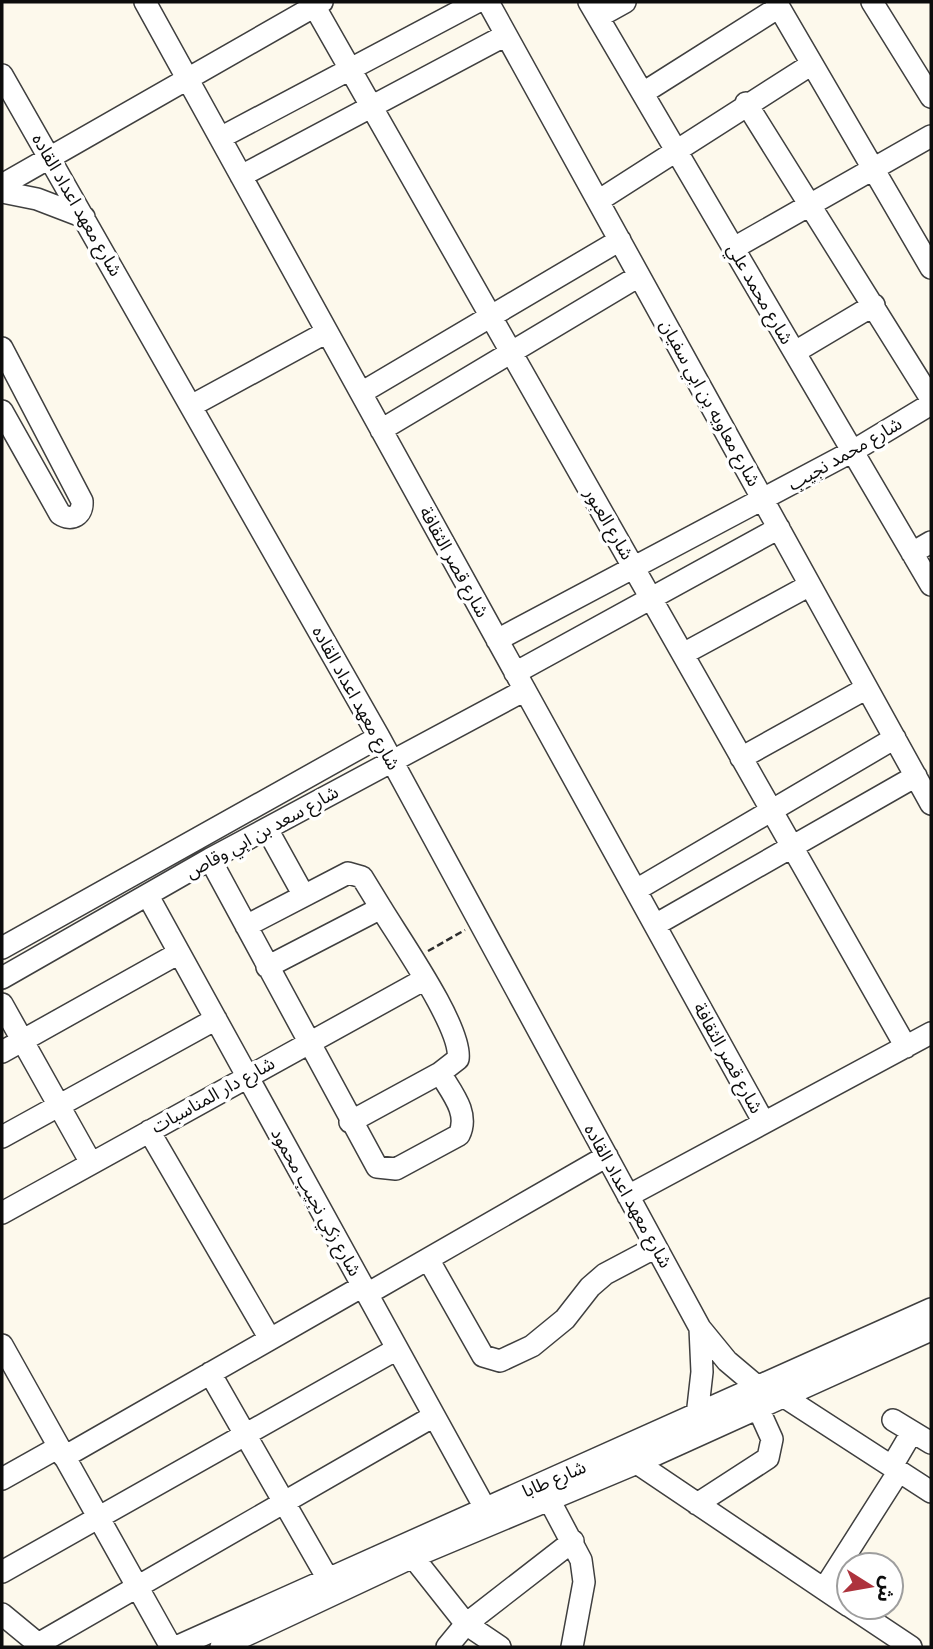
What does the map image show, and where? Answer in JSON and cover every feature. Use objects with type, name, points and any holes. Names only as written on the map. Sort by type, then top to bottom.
[{"type":"street","name":"شارع قصر الثقافة","points":[[145,2],[763,1121]]},
{"type":"street","points":[[220,138],[477,2]]},
{"type":"street","name":"شارع معاويه بن ابي سفيان","points":[[488,2],[931,804]]},
{"type":"street","points":[[593,9],[625,2]]},
{"type":"street","points":[[873,2],[931,97]]},
{"type":"street","points":[[2,185],[188,80],[316,3]]},
{"type":"street","name":"شارع العبور","points":[[316,3],[371,107],[905,1047]]},
{"type":"street","points":[[643,93],[777,4],[931,268]]},
{"type":"street","name":"شارع محمد علي","points":[[593,9],[931,585]]},
{"type":"street","points":[[241,176],[506,35]]},
{"type":"street","points":[[598,201],[746,103],[812,64]]},
{"type":"street","name":"شارع معهد اعداد القاده","points":[[2,75],[379,737],[700,1328],[759,1398]]},
{"type":"street","points":[[746,103],[812,204],[931,401]]},
{"type":"street","points":[[734,248],[931,136]]},
{"type":"street","points":[[2,192],[37,199],[84,216]]},
{"type":"street","points":[[361,393],[620,240]]},
{"type":"street","points":[[381,430],[639,276]]},
{"type":"street","points":[[794,352],[874,305]]},
{"type":"street","points":[[191,406],[327,332]]},
{"type":"street","points":[[2,348],[82,501],[82,510],[76,517],[67,518],[60,514],[9,442],[2,410],[26,394]]},
{"type":"street","name":"شارع محمد نجيب","points":[[497,640],[853,451],[931,401]]},
{"type":"street","points":[[9,442],[41,423]]},
{"type":"street","points":[[520,681],[651,598],[779,528]]},
{"type":"street","points":[[912,553],[931,542]]},
{"type":"street","points":[[682,654],[810,585]]},
{"type":"street","name":"شارع سعد بن ابي وقاص","points":[[2,978],[209,859],[391,762],[520,681]]},
{"type":"street","points":[[741,758],[867,688]]},
{"type":"street","name":"شارع سعد بن ابي وقاص","points":[[8,939],[379,737]]},
{"type":"street","points":[[636,890],[895,738]]},
{"type":"street","points":[[655,925],[916,776]]},
{"type":"street","points":[[267,828],[303,894]]},
{"type":"street","points":[[209,859],[372,1162],[383,1170],[396,1169],[459,1135],[463,1128],[462,1110],[440,1073]]},
{"type":"street","points":[[246,926],[340,875],[356,874],[362,877],[425,979],[459,1049],[454,1065],[350,1122]]},
{"type":"street","name":"شارع زكي نجيب محمود","points":[[148,896],[485,1508]]},
{"type":"street","points":[[267,967],[381,908]]},
{"type":"street","points":[[2,1052],[179,953]]},
{"type":"street","name":"شارع دار المناسبات","points":[[2,1213],[425,979]]},
{"type":"street","points":[[2,1004],[91,1163]]},
{"type":"street","points":[[2,1137],[216,1019]]},
{"type":"street","points":[[628,1196],[931,1033]]},
{"type":"street","points":[[149,1131],[270,1339]]},
{"type":"street","points":[[2,1479],[62,1452],[270,1339],[428,1259],[607,1156]]},
{"type":"street","points":[[428,1259],[483,1356],[500,1361],[532,1346],[565,1319],[590,1287],[605,1274],[656,1247]]},
{"type":"street","name":"شارع طابا","points":[[174,1647],[485,1508],[546,1493],[637,1463],[931,1309]]},
{"type":"street","name":"شارع معهد اعداد القاده","points":[[697,1416],[702,1372],[700,1328]]},
{"type":"street","name":"شارع طابا","points":[[221,1647],[546,1493],[697,1416],[759,1398],[783,1396],[931,1330]]},
{"type":"street","points":[[2,1345],[137,1587],[174,1647]]},
{"type":"street","points":[[2,1572],[397,1349]]},
{"type":"street","points":[[210,1373],[328,1579]]},
{"type":"street","points":[[783,1396],[931,1492]]},
{"type":"street","points":[[697,1504],[768,1458],[772,1439],[759,1398]]},
{"type":"street","points":[[2,1615],[40,1646],[434,1416]]},
{"type":"street","points":[[893,1420],[931,1443]]},
{"type":"street","points":[[824,1589],[895,1468],[912,1432]]},
{"type":"street","points":[[637,1463],[835,1596]]},
{"type":"street","points":[[546,1493],[581,1560],[584,1582],[572,1647]]},
{"type":"street","points":[[447,1647],[466,1624],[573,1541]]},
{"type":"street","points":[[412,1557],[466,1624],[500,1647]]},
{"type":"street","points":[[872,1621],[911,1647]]},
{"type":"path","points":[[412,959],[480,922]]}]
